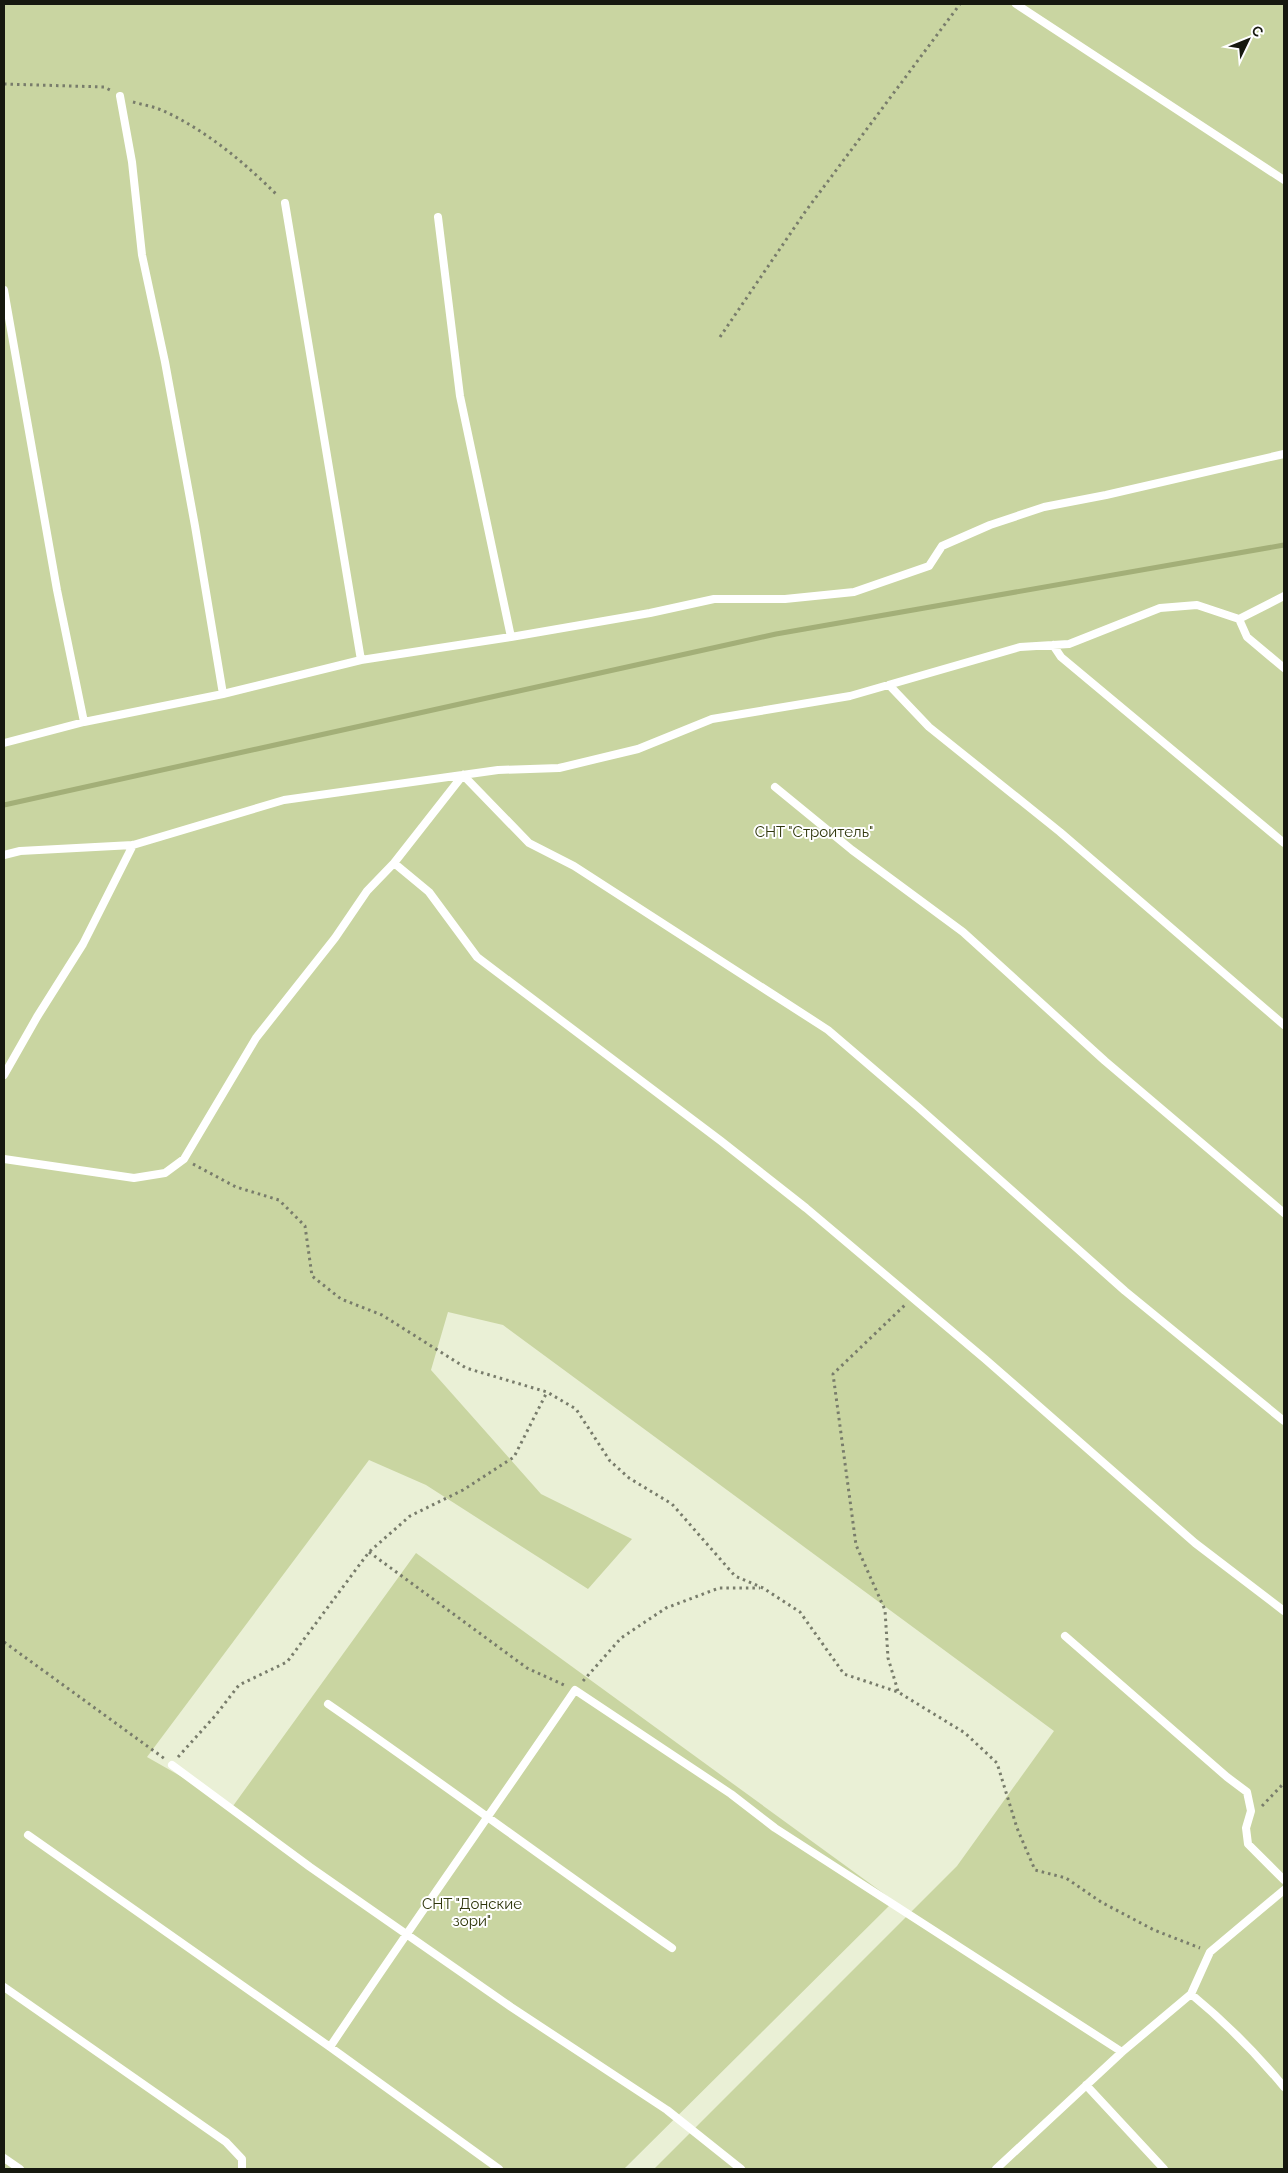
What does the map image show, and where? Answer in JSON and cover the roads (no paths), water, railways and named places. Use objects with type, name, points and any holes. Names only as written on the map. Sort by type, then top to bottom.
[{"type":"lane","points":[[1016,4],[1284,180]]},
{"type":"lane","points":[[120,96],[132,162],[142,255],[193,517],[223,694]]},
{"type":"lane","points":[[285,202],[361,660]]},
{"type":"lane","points":[[438,217],[460,396],[511,637]]},
{"type":"lane","points":[[4,290],[57,590],[84,722]]},
{"type":"lane","points":[[4,743],[84,722],[223,694],[361,660],[650,613],[714,599],[785,599],[854,592],[929,566],[942,546],[990,525],[1044,507],[1106,496],[1284,454]]},
{"type":"lane","points":[[1239,619],[1284,596]]},
{"type":"lane","points":[[4,856],[20,851],[133,845],[284,800],[498,770],[558,768],[638,749],[712,719],[850,696],[1020,647],[1069,644],[1160,608],[1197,604],[1239,619],[1247,637],[1284,668]]},
{"type":"lane","points":[[1053,645],[1061,657],[1284,843]]},
{"type":"lane","points":[[889,685],[929,727],[1060,832],[1284,1026]]},
{"type":"lane","points":[[4,1159],[134,1178],[165,1173],[184,1159],[256,1038],[335,938],[367,891],[394,862],[463,776]]},
{"type":"lane","points":[[463,776],[529,843],[574,866],[828,1030],[926,1113],[1124,1291],[1284,1421]]},
{"type":"lane","points":[[775,787],[852,850],[962,932],[1105,1061],[1284,1213]]},
{"type":"lane","points":[[4,1075],[37,1017],[83,944],[133,845]]},
{"type":"lane","points":[[394,862],[429,892],[477,957],[721,1141],[806,1208],[992,1366],[1195,1543],[1284,1611]]},
{"type":"lane","points":[[1065,1636],[1228,1778],[1247,1792],[1251,1811],[1246,1828],[1248,1844],[1284,1880]]},
{"type":"lane","points":[[330,2047],[406,1933],[576,1690],[731,1794],[775,1828],[1122,2052]]},
{"type":"lane","points":[[328,1704],[415,1764],[564,1874],[672,1948]]},
{"type":"lane","points":[[172,1764],[310,1867],[511,2007],[667,2110],[742,2169]]},
{"type":"lane","points":[[28,1835],[500,2169]]},
{"type":"lane","points":[[996,2169],[1122,2052],[1191,1994],[1210,1952],[1284,1890]]},
{"type":"lane","points":[[4,1987],[226,2142],[242,2159],[242,2169]]},
{"type":"lane","points":[[1191,1994],[1218,2017],[1284,2087]]},
{"type":"lane","points":[[1086,2085],[1164,2169]]},
{"type":"lane","points":[[4,2158],[20,2169]]},
{"type":"waterway","points":[[4,805],[776,634],[1284,545]]},
{"type":"park label","name":"СНТ \"Строитель\"","points":[[814,832]]},
{"type":"park label","name":"СНТ \"Донские зори\"","points":[[472,1912]]}]
